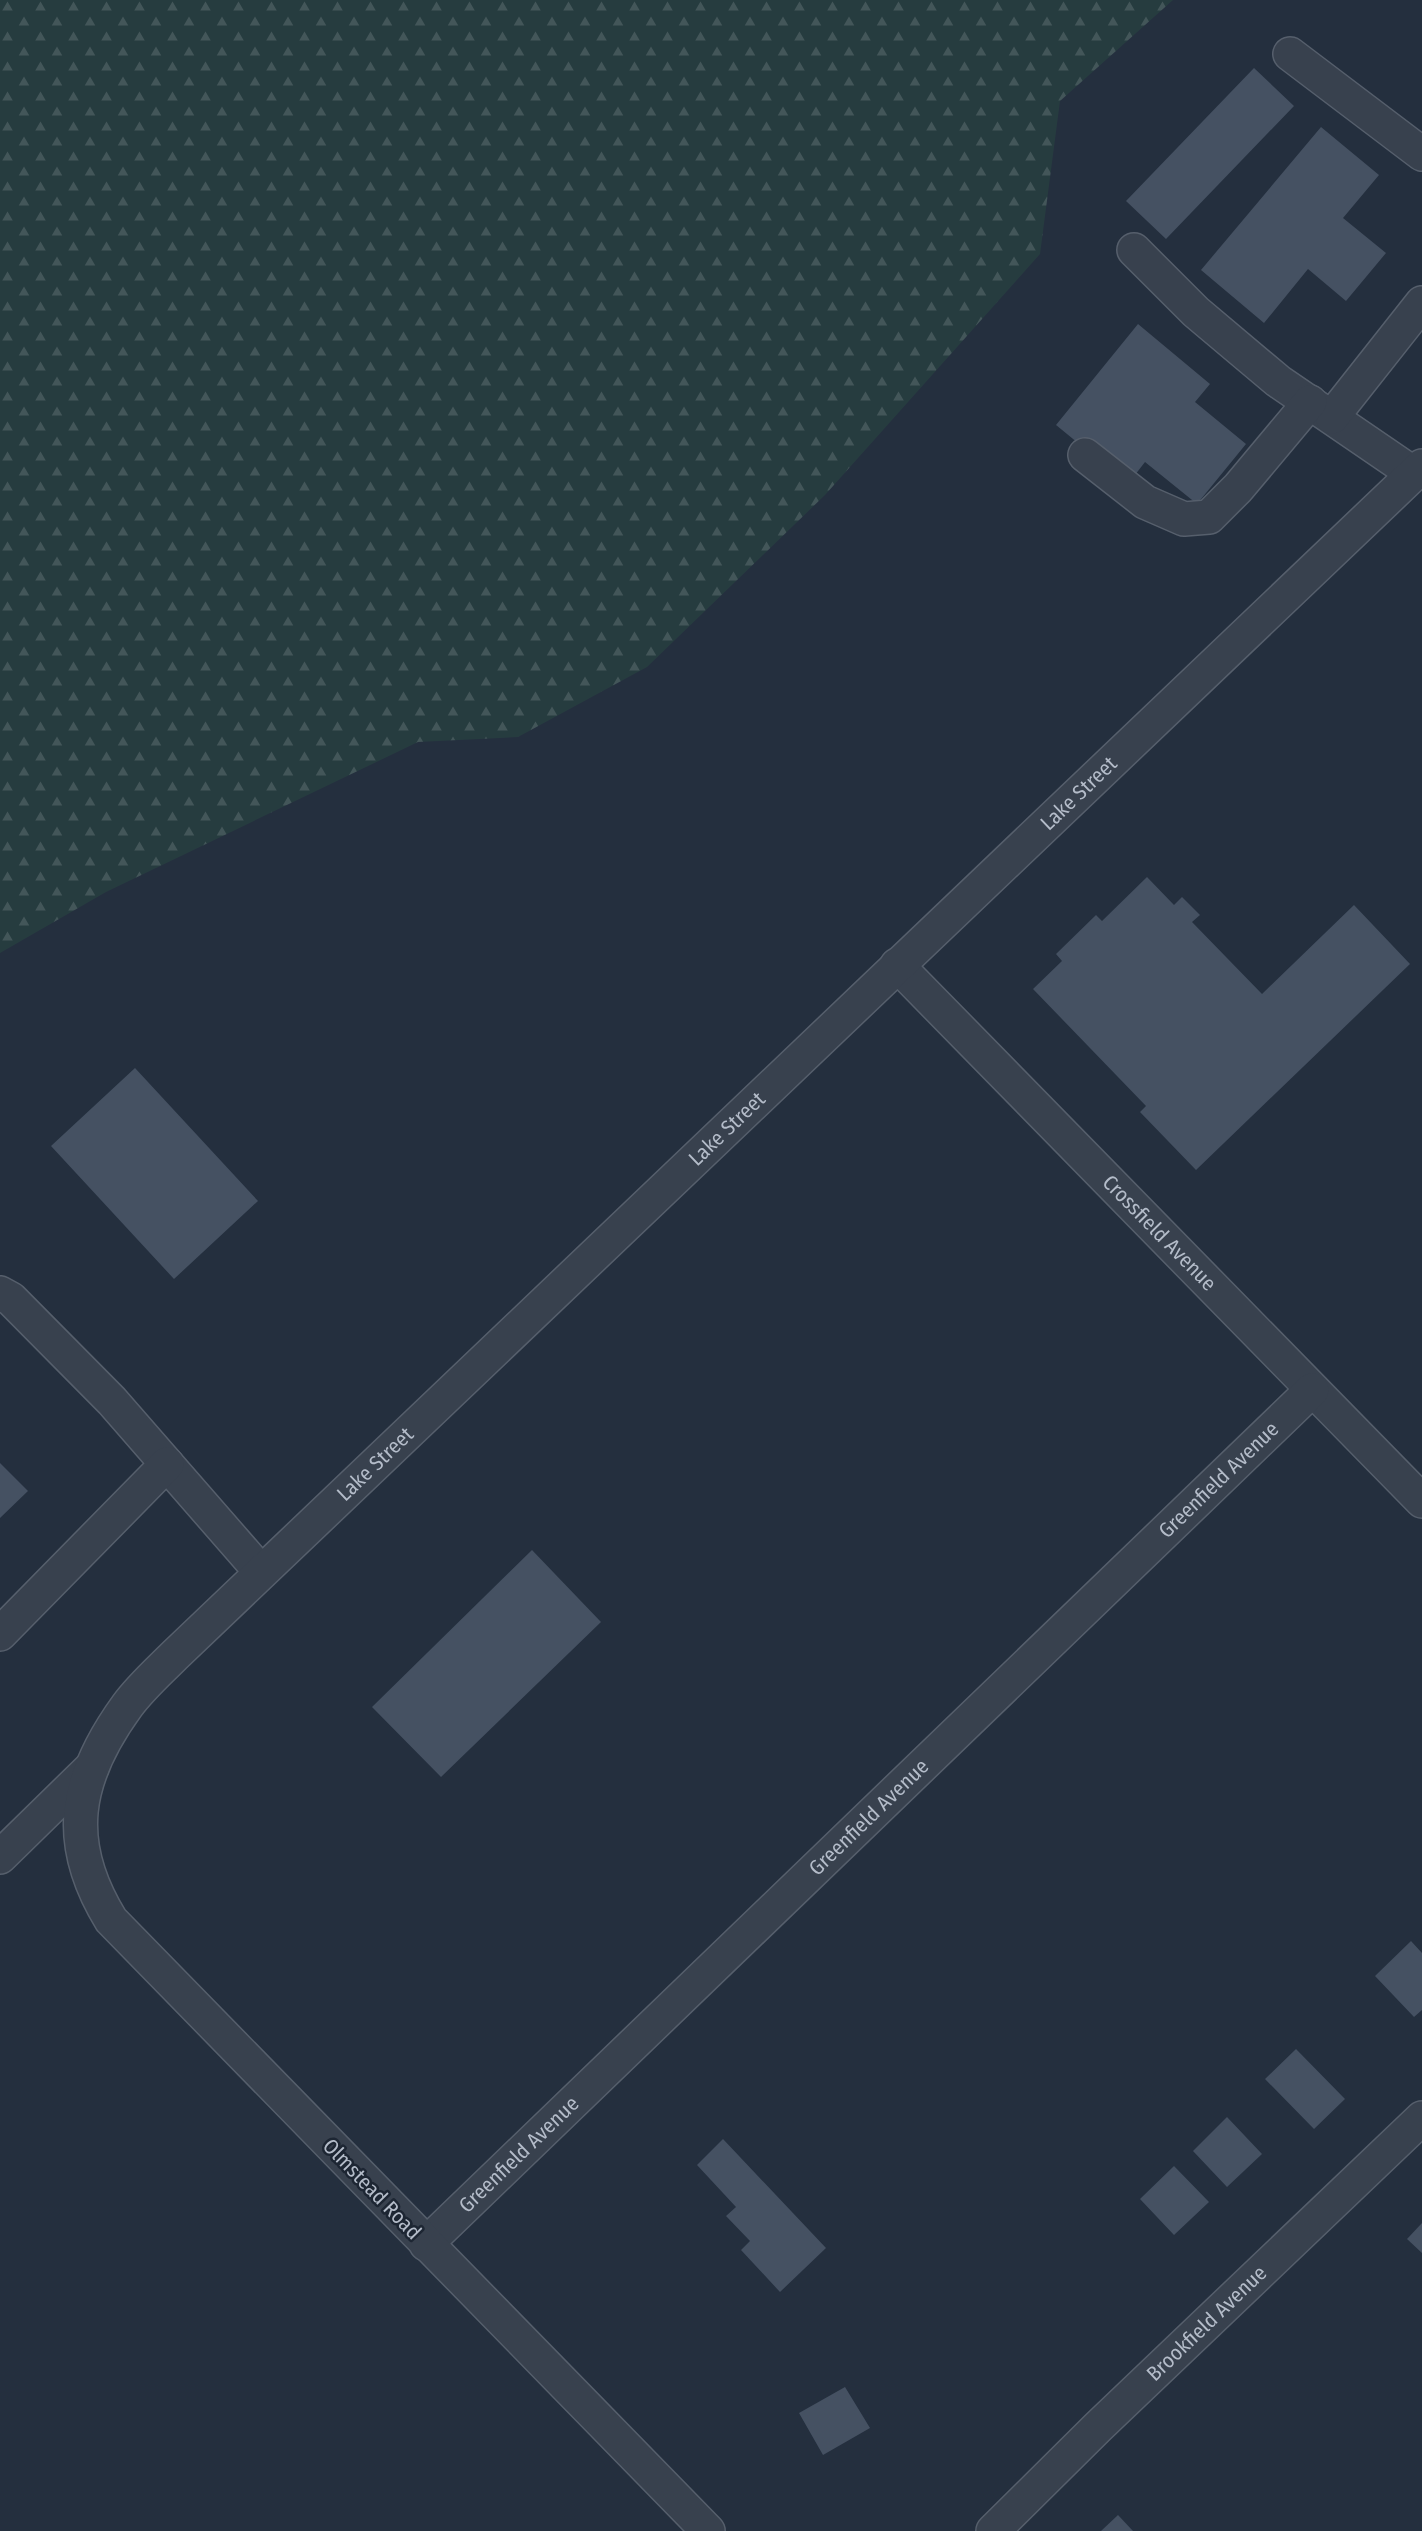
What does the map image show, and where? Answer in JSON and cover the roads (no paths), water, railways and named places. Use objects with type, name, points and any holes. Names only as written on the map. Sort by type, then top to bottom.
[{"type":"street","points":[[1290,54],[1422,154]]},
{"type":"street","points":[[1134,250],[1196,312],[1278,381],[1418,470]]},
{"type":"street","points":[[1085,455],[1145,502],[1184,519],[1209,517],[1321,410],[1422,303]]},
{"type":"street","name":"Lake Street","points":[[80,1822],[84,1793],[93,1765],[110,1732],[128,1705],[174,1656],[1418,470]]},
{"type":"street","name":"Crossfield Avenue","points":[[897,965],[1422,1501]]},
{"type":"street","points":[[0,1293],[11,1299],[112,1401],[261,1572]]},
{"type":"street","name":"Greenfield Avenue","points":[[426,2244],[1312,1390]]},
{"type":"street","points":[[0,1634],[167,1464]]},
{"type":"street","points":[[0,1857],[93,1765]]},
{"type":"street","name":"Olmstead Road","points":[[80,1822],[85,1866],[95,1895],[111,1920],[708,2531]]},
{"type":"street","name":"Brookfield Avenue","points":[[993,2531],[1098,2427],[1422,2118]]}]
